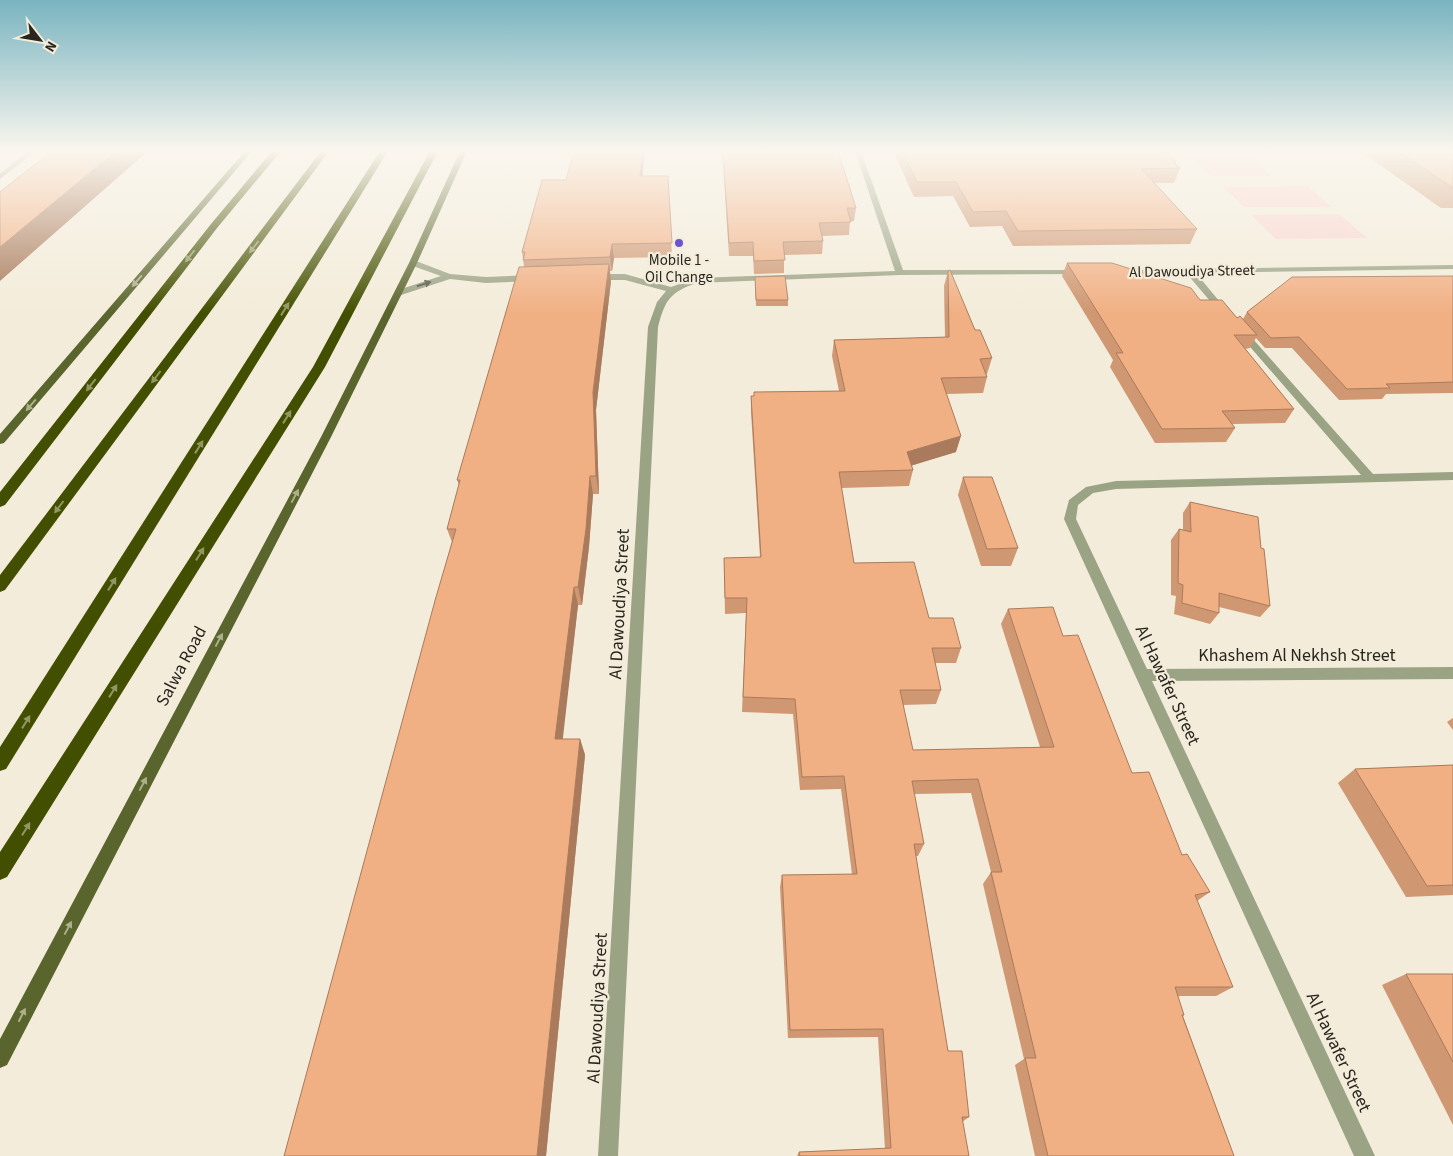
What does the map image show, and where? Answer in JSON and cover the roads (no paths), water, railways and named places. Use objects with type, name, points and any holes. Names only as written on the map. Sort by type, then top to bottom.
[{"type":"highway","points":[[0,502],[232,205]]},
{"type":"highway","points":[[0,586],[285,205]]},
{"type":"highway","points":[[0,763],[350,205]]},
{"type":"highway","points":[[0,870],[319,367],[405,205]]},
{"type":"main road","points":[[0,441],[203,205]]},
{"type":"main road","name":"Salwa Road","points":[[0,1058],[326,437],[413,263],[439,205]]},
{"type":"street","points":[[877,205],[900,273]]},
{"type":"street","points":[[413,263],[449,276],[486,280],[545,278]]},
{"type":"street","name":"Al Dawoudiya Street","points":[[1109,272],[1453,267]]},
{"type":"street","points":[[1189,271],[1370,478]]},
{"type":"street","points":[[585,277],[625,277],[671,290],[696,281],[900,273],[1090,272]]},
{"type":"street","points":[[398,293],[449,276]]},
{"type":"street","name":"Al Dawoudiya Street","points":[[608,1156],[653,328],[660,302],[671,290]]},
{"type":"street","name":"Al Hawafer Street","points":[[1365,1156],[1070,519],[1073,503],[1090,490],[1116,485],[1453,476]]},
{"type":"street","name":"Khashem Al Nekhsh Street","points":[[1142,676],[1453,673]]},
{"type":"place","name":"Mobile 1 - Oil Change","points":[[679,243]]}]
